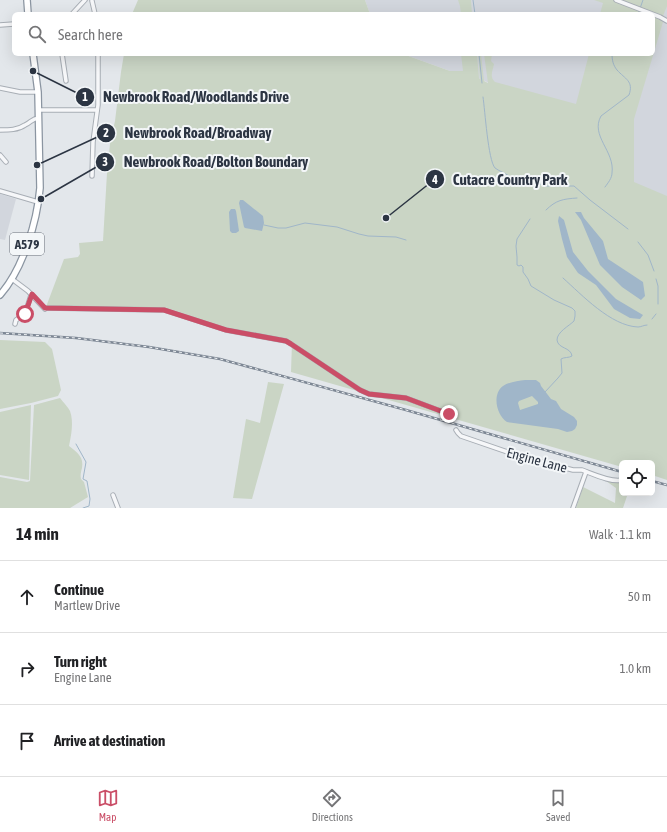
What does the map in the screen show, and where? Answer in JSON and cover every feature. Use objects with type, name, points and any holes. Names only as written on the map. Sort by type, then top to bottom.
[{"type":"highway","points":[[27,0],[28,12]]},
{"type":"highway","name":"A579","points":[[0,295],[12,279],[25,251],[30,236],[40,188],[39,110],[33,56]]},
{"type":"street","points":[[74,12],[85,0]]},
{"type":"street","points":[[92,0],[95,12]]},
{"type":"street","points":[[616,0],[648,12]]},
{"type":"street","points":[[655,15],[667,20]]},
{"type":"street","points":[[0,24],[12,24]]},
{"type":"street","points":[[62,56],[66,81]]},
{"type":"street","points":[[92,176],[93,142],[97,110],[98,56]]},
{"type":"street","points":[[0,88],[20,92],[38,92]]},
{"type":"street","points":[[39,110],[97,110]]},
{"type":"street","points":[[0,130],[14,129],[24,126],[33,119],[39,118]]},
{"type":"street","points":[[0,155],[4,161]]},
{"type":"street","points":[[0,192],[38,202]]},
{"type":"street","points":[[12,279],[32,294],[45,308],[164,310],[226,330],[286,341],[360,390],[369,394],[406,398],[446,413],[452,418]]},
{"type":"street","points":[[15,324],[16,320],[25,314],[32,294]]},
{"type":"street","name":"Engine Lane","points":[[456,430],[461,436],[513,454],[571,470],[581,470],[619,481]]},
{"type":"street","points":[[573,508],[586,472]]},
{"type":"street","points":[[113,495],[118,508]]},
{"type":"shaded area","points":[[365,0],[606,0],[603,12],[369,12]]},
{"type":"shaded area","points":[[667,3],[667,197],[629,183],[623,125],[652,56],[655,56],[655,39]]},
{"type":"shaded area","points":[[409,56],[591,56],[576,114],[489,83],[464,71],[450,71]]},
{"type":"shaded area","points":[[0,194],[16,199],[5,240],[0,239]]},
{"type":"green space","points":[[138,0],[365,0],[369,12],[133,12]]},
{"type":"green space","points":[[458,0],[471,0],[472,12],[461,12]]},
{"type":"green space","points":[[594,0],[667,0],[667,6],[661,21],[663,22],[655,49],[655,12],[601,12],[603,3]]},
{"type":"green space","points":[[124,56],[409,56],[450,71],[463,71],[461,56],[477,56],[480,79],[478,56],[481,56],[484,81],[488,83],[484,56],[492,56],[491,61],[494,64],[492,78],[495,82],[576,104],[588,56],[653,56],[634,119],[634,182],[667,196],[667,480],[655,476],[655,460],[619,460],[619,466],[291,372],[292,342],[287,340],[221,326],[170,309],[46,307],[64,259],[78,257],[80,254],[79,243],[103,241],[110,144],[115,121]]},
{"type":"green space","points":[[0,340],[45,342],[52,349],[61,390],[58,396],[0,409]]},
{"type":"green space","points":[[268,382],[284,384],[252,499],[233,498],[246,419],[260,423]]},
{"type":"green space","points":[[60,398],[70,411],[72,424],[69,446],[81,458],[81,479],[84,482],[88,497],[70,508],[0,508],[0,477],[27,482],[30,481],[34,405]]},
{"type":"green space","points":[[31,405],[29,480],[0,475],[0,412]]},
{"type":"green space","points":[[606,481],[619,483],[619,496],[627,496],[623,508],[576,508],[583,487],[615,503],[616,488]]},
{"type":"water","points":[[240,200],[243,200],[263,216],[264,223],[262,231],[244,227],[239,203]]},
{"type":"water","points":[[231,209],[235,209],[236,211],[239,231],[236,233],[232,233],[230,231],[229,212]]},
{"type":"water","points":[[575,212],[581,212],[584,218],[603,241],[608,259],[643,282],[645,296],[641,300],[622,287],[600,265],[581,220]]},
{"type":"water","points":[[559,216],[564,220],[573,252],[588,271],[616,299],[643,315],[640,319],[630,318],[614,309],[596,285],[578,273],[567,257],[558,221]]},
{"type":"water","points":[[525,380],[536,380],[540,383],[551,399],[556,401],[561,409],[574,417],[577,421],[575,429],[567,432],[558,429],[507,422],[503,419],[498,410],[497,394],[503,386]],"holes":[[[532,396],[538,404],[520,410],[518,403],[519,401]]]},
{"type":"waterway","points":[[473,0],[475,12]]},
{"type":"waterway","points":[[639,12],[643,0]]},
{"type":"waterway","points":[[479,56],[482,83]]},
{"type":"waterway","points":[[605,187],[611,177],[612,165],[600,137],[598,123],[601,116],[629,95],[630,90],[630,83],[617,70],[612,56]]},
{"type":"waterway","points":[[483,97],[490,155],[495,168],[514,178],[530,177],[543,186],[574,186],[628,229]]},
{"type":"waterway","points":[[546,210],[553,204],[560,201],[577,198]]},
{"type":"waterway","points":[[530,219],[517,239],[517,265],[521,265],[523,267],[523,272],[531,286],[575,311],[574,321],[559,334],[557,340],[558,343],[569,351],[572,356],[561,359],[562,373],[545,392]]},
{"type":"waterway","points":[[264,225],[286,228],[305,223],[337,227],[368,236],[396,237],[406,240]]},
{"type":"waterway","points":[[638,242],[648,255],[654,271]]},
{"type":"waterway","points":[[563,278],[607,316],[628,325],[638,327],[647,325]]},
{"type":"waterway","points":[[656,279],[658,286],[658,304]]},
{"type":"waterway","points":[[652,319],[656,314]]},
{"type":"waterway","points":[[76,444],[86,462],[83,479],[87,481],[90,499],[89,506],[83,508]]},
{"type":"railway","points":[[0,333],[76,338],[149,347],[220,359],[406,410],[619,471]]},
{"type":"railway","points":[[655,482],[667,485]]},
{"type":"place","name":"Newbrook Road/Woodlands Drive","points":[[33,71]]},
{"type":"place","name":"Newbrook Road/Broadway","points":[[37,165]]},
{"type":"place","name":"Newbrook Road/Bolton Boundary","points":[[41,199]]},
{"type":"place","name":"Cutacre Country Park","points":[[386,218]]},
{"type":"route","points":[[25,314],[32,294],[45,308],[164,310],[214,327],[286,341],[360,390],[369,394],[406,398],[449,414]]}]
